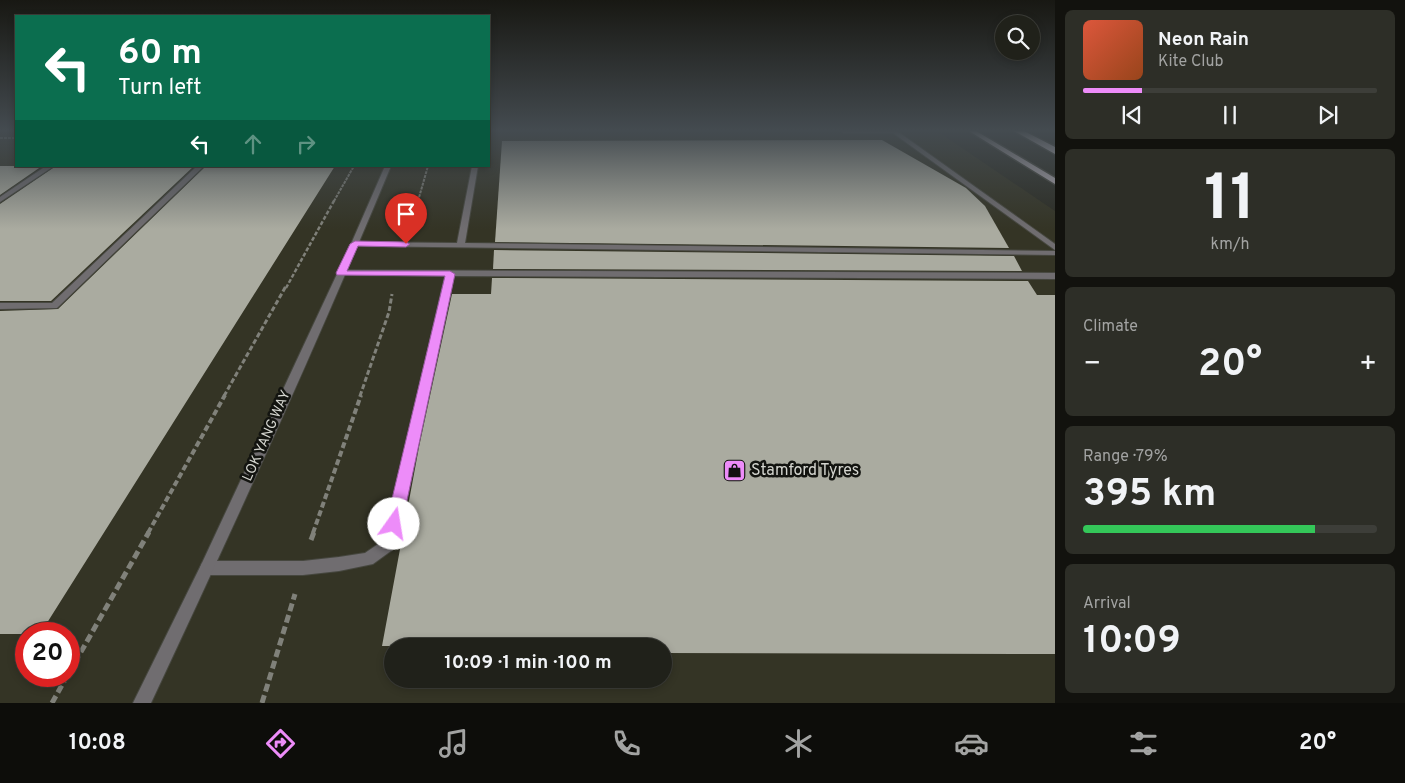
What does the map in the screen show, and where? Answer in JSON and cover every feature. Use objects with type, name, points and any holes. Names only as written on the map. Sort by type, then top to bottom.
[{"type":"main road","points":[[1025,164],[1055,182]]},
{"type":"street","points":[[939,164],[1055,248]]},
{"type":"street","points":[[0,200],[50,167]]},
{"type":"street","points":[[0,306],[54,306],[200,167]]},
{"type":"street","name":"LOK YANG WAY","points":[[142,703],[207,568],[355,244],[388,167]]},
{"type":"street","points":[[461,245],[475,167]]},
{"type":"street","points":[[355,244],[1055,253]]},
{"type":"street","points":[[341,273],[1055,276]]},
{"type":"street","points":[[207,568],[303,568],[368,559],[390,544],[450,274]]},
{"type":"path","points":[[80,653],[353,167]]},
{"type":"path","points":[[406,244],[428,167]]},
{"type":"path","points":[[262,703],[316,525],[389,312],[396,273]]},
{"type":"path","points":[[52,703],[61,687]]},
{"type":"shaded area","points":[[0,164],[15,164],[15,167],[490,167],[490,164],[985,164],[1055,211],[1055,703],[0,703]]},
{"type":"building","points":[[500,164],[924,164],[966,188],[985,206],[1009,248],[495,242]]},
{"type":"building","points":[[0,166],[41,167],[0,195]]},
{"type":"building","points":[[55,167],[193,167],[51,301],[0,301],[0,204]]},
{"type":"building","points":[[205,167],[334,167],[48,622],[15,622],[15,634],[0,634],[0,311],[58,309]]},
{"type":"building","points":[[494,250],[1014,256],[1022,271],[493,269]]},
{"type":"building","name":"Stamford Tyres","points":[[492,278],[1028,281],[1037,295],[1055,295],[1055,654],[672,653],[672,638],[384,638],[384,646],[382,646],[419,447],[452,294],[491,294]]},
{"type":"place","name":"Stamford Tyres","points":[[735,471]]},
{"type":"route","points":[[394,524],[450,274],[341,273],[355,244],[406,244]]}]
